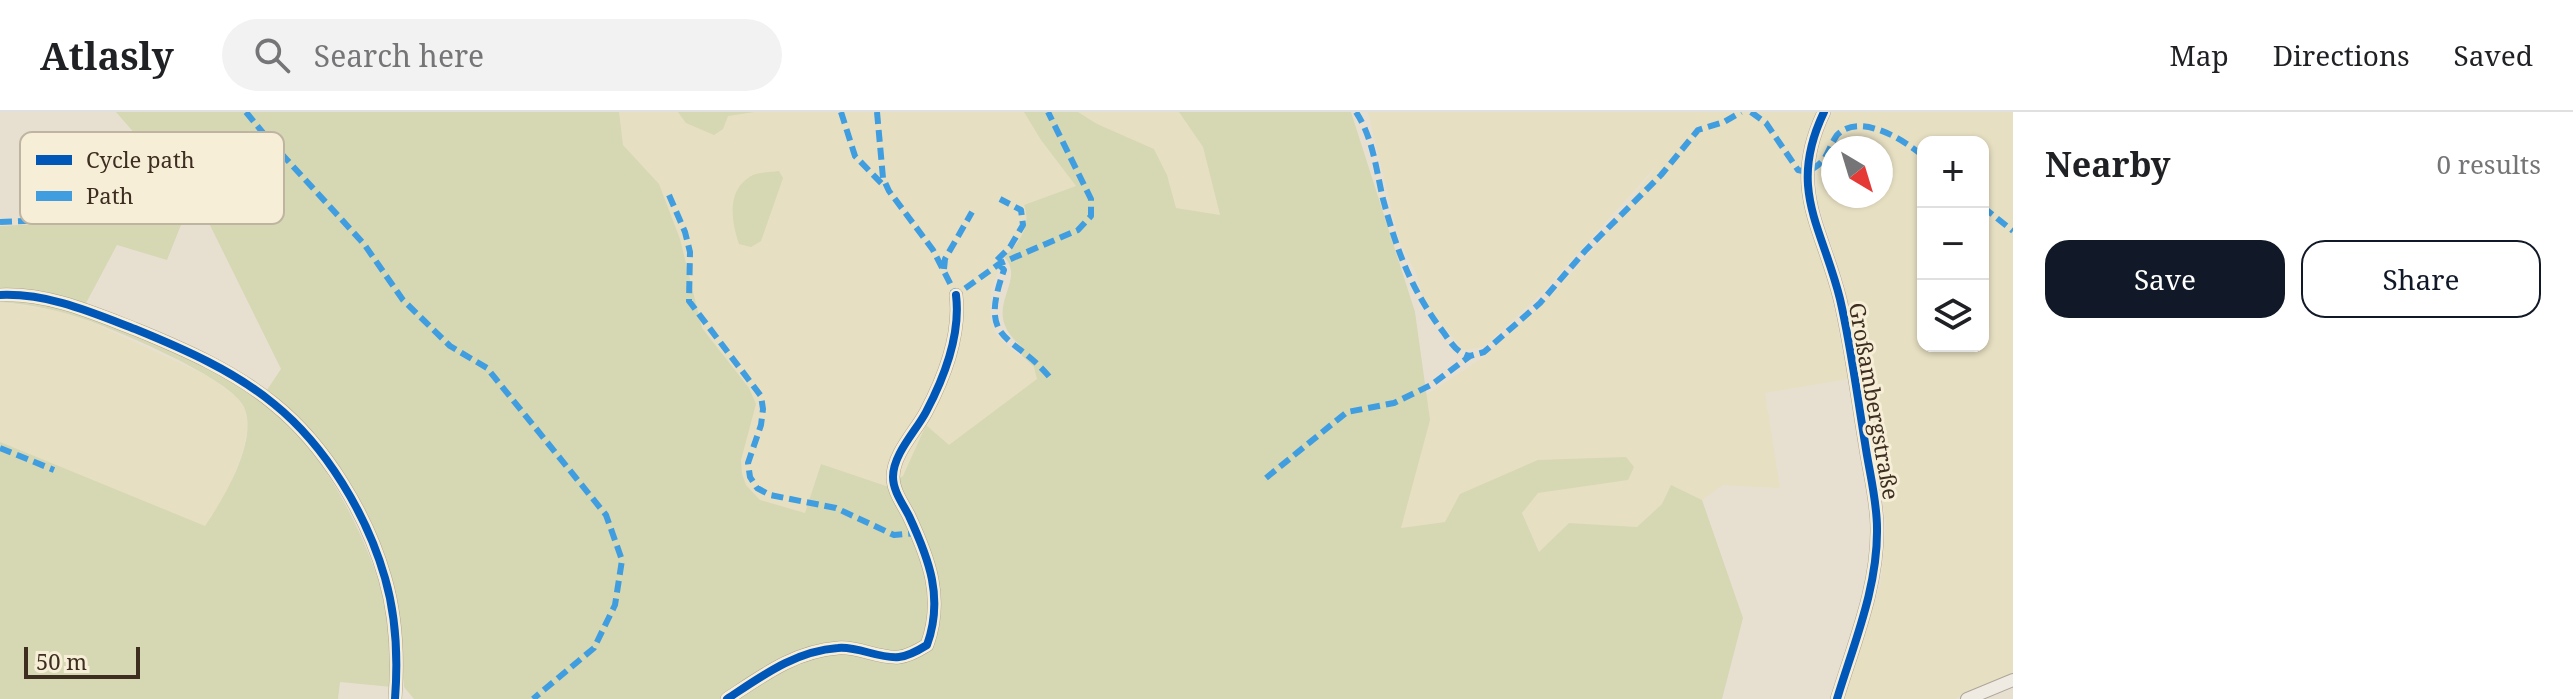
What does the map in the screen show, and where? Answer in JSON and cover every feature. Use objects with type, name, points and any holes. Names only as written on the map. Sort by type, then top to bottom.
[{"type":"street","name":"Großambergstraße","points":[[1824,112],[1809,152],[1807,185],[1814,221],[1833,274],[1845,323],[1877,525],[1875,569],[1837,699]]},
{"type":"street","points":[[0,295],[66,303],[156,338],[225,370],[276,406],[301,431],[344,489],[375,549],[386,580],[396,652],[395,699]]},
{"type":"street","points":[[727,699],[784,662],[809,654],[838,648],[861,649],[898,657],[927,645],[933,629],[935,607],[929,560],[893,478],[902,450],[931,400],[951,350],[959,317],[956,295]]},
{"type":"street","points":[[1967,699],[2013,680]]},
{"type":"shaded area","points":[[619,112],[1024,112],[1076,186],[1024,205],[1027,214],[1024,233],[1004,257],[991,289],[990,318],[996,334],[1034,367],[1037,379],[949,446],[926,425],[903,476],[886,486],[821,464],[805,513],[760,500],[746,485],[741,460],[755,404],[749,388],[702,328],[680,239],[659,184],[623,145]]},
{"type":"shaded area","points":[[1078,112],[1179,112],[1203,147],[1220,215],[1176,208],[1167,175],[1154,149],[1097,124]]},
{"type":"shaded area","points":[[1368,112],[1817,112],[1809,127],[1801,158],[1802,198],[1831,292],[1848,379],[1765,393],[1780,488],[1723,485],[1702,500],[1671,485],[1662,504],[1637,527],[1569,523],[1539,552],[1522,512],[1538,493],[1627,480],[1626,457],[1445,522],[1400,528],[1430,420],[1426,395],[1482,358],[1548,299],[1601,241],[1658,164],[1541,294],[1484,347],[1463,350],[1424,302],[1417,275],[1399,240]]},
{"type":"shaded area","points":[[1833,112],[2013,112],[2013,676],[1955,699],[1841,699],[1881,583],[1886,522],[1844,284],[1817,200],[1816,146],[1821,136]]},
{"type":"shaded area","points":[[0,302],[53,310],[89,321],[208,376],[237,397],[245,409],[248,427],[243,451],[226,496],[205,527],[0,442]]},
{"type":"green space","points":[[116,112],[619,112],[623,145],[659,184],[680,239],[702,328],[749,388],[756,404],[741,460],[746,485],[760,500],[805,513],[821,464],[886,486],[903,476],[926,425],[949,445],[1037,379],[1034,367],[1022,356],[1021,346],[1009,333],[1003,320],[1011,276],[1010,266],[1004,257],[1023,234],[1026,220],[1024,205],[1076,186],[1024,112],[1078,112],[1097,124],[1154,149],[1167,175],[1176,208],[1220,215],[1203,147],[1179,112],[1351,112],[1415,312],[1430,420],[1401,528],[1445,522],[1460,494],[1538,460],[1626,457],[1634,467],[1628,480],[1538,493],[1522,513],[1539,552],[1569,523],[1637,527],[1662,504],[1671,485],[1702,500],[1743,618],[1722,699],[414,699],[404,687],[396,608],[327,454],[309,429],[267,390],[281,369],[209,224],[284,224],[284,132],[133,132]]},
{"type":"green space","points":[[678,112],[754,112],[728,116],[723,129],[714,135],[686,123]]},
{"type":"green space","points":[[779,171],[783,178],[761,241],[751,247],[739,244],[733,215],[738,188],[753,175]]},
{"type":"green space","points":[[181,224],[167,260],[117,245],[85,305],[0,290],[0,226]]},
{"type":"green space","points":[[0,298],[72,310],[106,323],[209,368],[274,409],[311,449],[328,475],[372,561],[387,614],[392,687],[340,682],[338,699],[0,699],[0,442],[205,526],[237,469],[247,436],[247,421],[244,407],[235,396],[219,383],[174,358],[90,321],[46,308],[0,302]]},
{"type":"marked path","points":[[246,112],[262,132]]},
{"type":"marked path","points":[[841,112],[855,156],[884,186]]},
{"type":"marked path","points":[[877,112],[883,178],[889,191],[933,250],[956,295],[999,264],[1078,230],[1091,216],[1091,199],[1048,112]]},
{"type":"marked path","points":[[1356,112],[1370,143],[1388,218],[1406,269],[1449,341],[1470,356]]},
{"type":"marked path","points":[[1266,478],[1347,412],[1394,403],[1431,385],[1470,356],[1484,352],[1540,303],[1585,251],[1661,175],[1698,130],[1724,122],[1741,112]]},
{"type":"marked path","points":[[1751,112],[1766,123],[1798,170],[1807,172],[1814,168],[1823,160],[1837,135],[1857,126],[1881,130],[1917,152]]},
{"type":"marked path","points":[[284,156],[364,244],[403,300],[450,346],[487,368],[606,515],[622,560],[615,605],[594,648],[533,699]]},
{"type":"marked path","points":[[669,195],[690,252],[689,301],[761,396],[761,425],[748,463],[750,477],[757,488],[770,495],[836,508],[894,535],[916,533]]},
{"type":"marked path","points":[[997,260],[1010,247],[1023,225],[1021,210],[1000,199]]},
{"type":"marked path","points":[[1984,208],[2013,231]]},
{"type":"marked path","points":[[944,269],[945,259],[972,212]]},
{"type":"marked path","points":[[0,222],[20,221]]},
{"type":"marked path","points":[[999,264],[1004,270],[997,295],[997,326],[1052,380]]},
{"type":"marked path","points":[[0,448],[54,470]]},
{"type":"cycle path","points":[[1824,112],[1813,139],[1808,163],[1808,186],[1811,207],[1844,317],[1877,528],[1874,572],[1837,699]]},
{"type":"cycle path","points":[[0,295],[35,297],[69,305],[153,337],[242,381],[293,421],[342,483],[377,554],[394,623],[395,699]]},
{"type":"cycle path","points":[[727,699],[780,666],[807,654],[846,648],[899,657],[927,645],[934,611],[932,579],[923,548],[896,492],[893,477],[901,451],[926,412],[945,370],[954,340],[956,295]]}]
